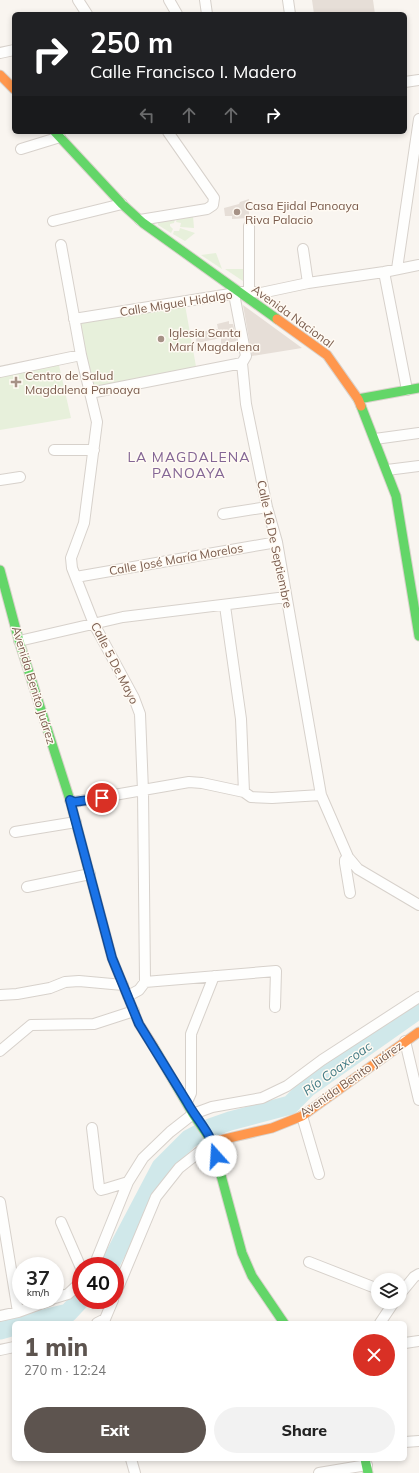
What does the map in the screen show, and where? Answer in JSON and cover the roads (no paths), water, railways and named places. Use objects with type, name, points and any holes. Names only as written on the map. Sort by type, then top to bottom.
[{"type":"street","points":[[78,0],[86,12]]},
{"type":"street","points":[[169,0],[176,12]]},
{"type":"street","points":[[205,0],[207,12]]},
{"type":"street","points":[[288,0],[290,12]]},
{"type":"street","points":[[0,53],[12,50]]},
{"type":"street","points":[[0,75],[12,87]]},
{"type":"street","points":[[407,82],[419,80]]},
{"type":"street","points":[[397,269],[419,119]]},
{"type":"street","points":[[140,220],[207,210],[213,205],[214,198],[169,134]]},
{"type":"street","points":[[21,149],[57,135]]},
{"type":"street","name":"Avenida Nacional","points":[[57,135],[122,204],[140,220],[327,355],[358,399],[375,439],[396,496],[417,613],[419,636]]},
{"type":"street","points":[[54,221],[122,204]]},
{"type":"street","name":"Calle 16 De Septiembre","points":[[249,226],[241,292],[246,356],[242,363],[246,404],[267,507],[277,542],[321,795],[348,856]]},
{"type":"street","points":[[0,372],[81,355],[61,245]]},
{"type":"street","points":[[303,248],[308,283]]},
{"type":"street","name":"Calle Miguel Hidalgo","points":[[74,319],[241,292],[261,293],[308,283],[384,272],[419,265]]},
{"type":"street","points":[[384,272],[407,390]]},
{"type":"street","name":"Calle 5 De Mayo","points":[[81,355],[97,422],[84,523],[71,558],[72,568],[94,624],[134,698],[140,714],[145,982]]},
{"type":"street","points":[[90,393],[242,363]]},
{"type":"street","points":[[358,399],[419,388]]},
{"type":"street","points":[[375,439],[419,433]]},
{"type":"street","points":[[54,450],[94,450]]},
{"type":"street","points":[[387,470],[419,466]]},
{"type":"street","points":[[0,480],[20,477]]},
{"type":"street","points":[[223,514],[267,507]]},
{"type":"street","name":"Calle José María Morelos","points":[[76,577],[277,542]]},
{"type":"street","name":"Avenida Benito Juárez","points":[[0,570],[19,641],[70,800],[112,958],[139,1024],[193,1114],[210,1138],[242,1253],[252,1276],[283,1321]]},
{"type":"street","points":[[19,641],[123,617],[225,606],[286,597]]},
{"type":"street","points":[[225,606],[241,719],[244,792]]},
{"type":"street","points":[[70,800],[74,802],[189,782],[202,783],[244,792],[252,797],[272,798],[321,795]]},
{"type":"street","points":[[15,832],[76,822]]},
{"type":"street","points":[[350,893],[345,863],[348,856],[358,869],[419,905]]},
{"type":"street","points":[[27,887],[90,874]]},
{"type":"street","points":[[128,996],[139,990],[145,982],[276,971],[275,1007]]},
{"type":"street","points":[[187,1102],[191,1093],[191,1034],[214,976]]},
{"type":"street","points":[[0,996],[50,988],[65,982],[79,980],[123,985]]},
{"type":"street","points":[[98,1257],[128,1182],[143,1158],[170,1132],[193,1114],[212,1107],[262,1098],[287,1086],[322,1060],[419,997]]},
{"type":"street","points":[[0,1051],[31,1025],[94,1024],[134,1011]]},
{"type":"street","name":"Avenida Benito Juárez","points":[[210,1138],[272,1128],[302,1116],[419,1032]]},
{"type":"street","points":[[405,1041],[419,1100]]},
{"type":"street","points":[[302,1116],[319,1174]]},
{"type":"street","points":[[92,1128],[99,1187],[101,1190],[128,1182]]},
{"type":"street","points":[[124,1273],[156,1197],[179,1168],[210,1138]]},
{"type":"street","points":[[0,1202],[18,1312]]},
{"type":"street","points":[[61,1222],[76,1257]]},
{"type":"street","points":[[309,1262],[371,1286]]},
{"type":"street","points":[[407,1286],[414,1277],[419,1274]]},
{"type":"street","points":[[0,1316],[26,1309]]},
{"type":"street","points":[[102,1321],[108,1309]]},
{"type":"street","points":[[381,1321],[389,1309]]},
{"type":"street","points":[[407,1343],[419,1341]]},
{"type":"street","points":[[0,1350],[12,1347]]},
{"type":"street","points":[[407,1442],[419,1441]]},
{"type":"street","points":[[132,1461],[135,1473]]},
{"type":"street","points":[[319,1473],[367,1466]]},
{"type":"waterway","name":"Río Coaxcoac","points":[[114,1257],[161,1167],[189,1139],[210,1128],[230,1121],[290,1105],[307,1088],[419,1009]]},
{"type":"waterway","name":"Río Coaxcoac","points":[[35,1321],[68,1313],[72,1309]]},
{"type":"waterway","name":"Río Coaxcoac","points":[[0,1330],[12,1327]]},
{"type":"place","name":"Casa Ejidal Panoaya Riva Palacio","points":[[237,212]]},
{"type":"place","name":"Iglesia Santa Marí Magdalena","points":[[161,339]]},
{"type":"place","name":"Centro de Salud Magdalena Panoaya","points":[[16,382]]},
{"type":"district","name":"LA MAGDALENA PANOAYA","points":[[189,466]]}]
